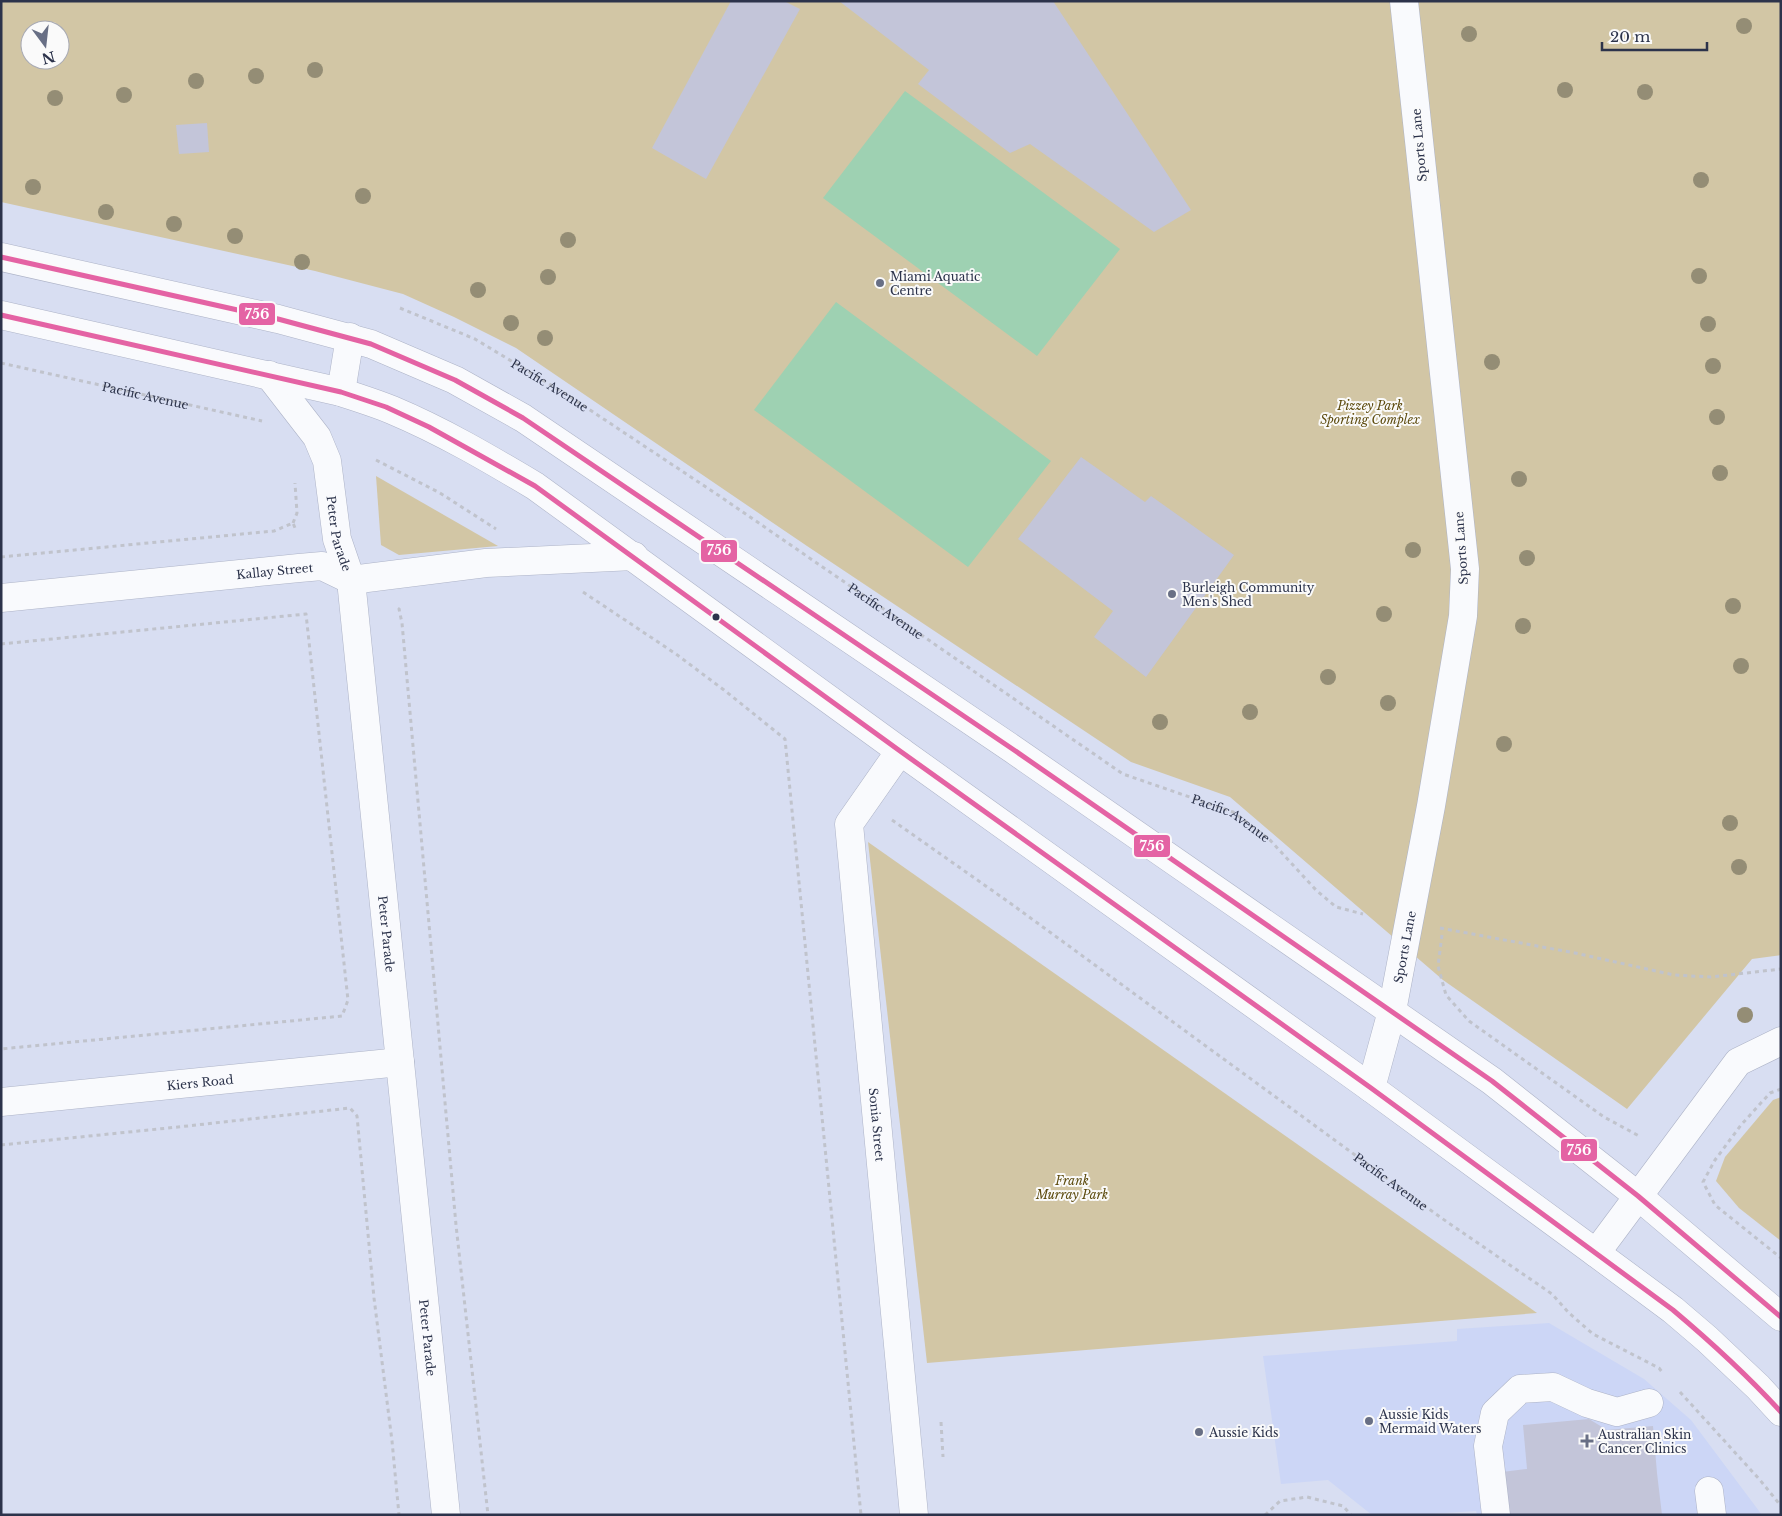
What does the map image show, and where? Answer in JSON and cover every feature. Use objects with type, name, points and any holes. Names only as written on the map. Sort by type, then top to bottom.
[{"type":"street","name":"Sports Lane","points":[[1371,1088],[1392,1011],[1429,816],[1463,616],[1466,569],[1404,1]]},
{"type":"street","points":[[1,257],[350,337],[455,380],[523,418],[1014,750],[1492,1081],[1638,1196],[1781,1317]]},
{"type":"street","points":[[1,315],[341,392],[390,409],[439,431],[535,486],[634,556],[900,751],[1371,1088],[1673,1310],[1707,1339],[1781,1412]]},
{"type":"street","points":[[341,392],[350,337]]},
{"type":"street","name":"Peter Parade","points":[[269,375],[319,442],[327,461],[337,539],[351,580],[446,1515]]},
{"type":"street","points":[[351,580],[486,563],[634,556]]},
{"type":"street","name":"Kallay Street","points":[[1,598],[322,566],[351,580]]},
{"type":"street","name":"Sonia Street","points":[[900,751],[849,824],[914,1515]]},
{"type":"street","points":[[1596,1253],[1738,1062],[1781,1041]]},
{"type":"street","name":"Kiers Road","points":[[1,1102],[400,1062]]},
{"type":"street","points":[[1496,1515],[1488,1446],[1495,1413],[1520,1389],[1553,1387],[1587,1403],[1617,1412],[1649,1404]]},
{"type":"path","name":"Pacific Avenue","points":[[400,308],[475,339],[569,396],[722,497],[1123,774],[1233,812],[1270,840],[1316,890],[1336,907],[1364,914]]},
{"type":"path","name":"Pacific Avenue","points":[[1,363],[265,422]]},
{"type":"path","points":[[376,460],[440,493],[503,534]]},
{"type":"path","points":[[294,475],[297,513],[293,524],[295,528]]},
{"type":"path","points":[[1,557],[274,531],[293,524]]},
{"type":"path","points":[[583,591],[676,654],[785,739],[862,1515]]},
{"type":"path","points":[[399,609],[402,623],[456,1225],[488,1515]]},
{"type":"path","points":[[1,644],[306,614],[348,1000],[342,1016],[1,1049]]},
{"type":"path","name":"Pacific Avenue","points":[[892,820],[1010,903],[1440,1217],[1552,1294]]},
{"type":"path","points":[[1434,930],[1442,927],[1674,975],[1711,977],[1781,969]]},
{"type":"path","points":[[1442,927],[1438,966],[1446,995],[1469,1021],[1604,1117],[1642,1137]]},
{"type":"path","points":[[1781,1088],[1770,1093],[1741,1125],[1702,1182],[1715,1205],[1781,1258]]},
{"type":"path","points":[[1,1144],[350,1108],[357,1116],[374,1298],[392,1442],[398,1515]]},
{"type":"path","points":[[1265,1515],[1280,1501],[1307,1498],[1343,1506],[1351,1515]]},
{"type":"shaded area","points":[[905,91],[1120,249],[1037,356],[823,198]]},
{"type":"shaded area","points":[[836,302],[1051,461],[968,567],[754,410]]},
{"type":"shaded area","points":[[1549,1323],[1644,1379],[1691,1420],[1762,1515],[1477,1515],[1476,1511],[1414,1515],[1372,1515],[1328,1480],[1281,1484],[1263,1356],[1457,1341],[1457,1329]]},
{"type":"green space","name":"Pizzey Park Sporting Complex","points":[[1,1],[1781,1],[1781,955],[1752,959],[1627,1109],[1443,980],[1230,797],[1131,762],[807,546],[516,348],[403,294],[315,271],[1,202]]},
{"type":"green space","points":[[376,476],[498,546],[399,555],[381,545]]},
{"type":"green space","name":"Frank Murray Park","points":[[868,842],[1537,1313],[927,1363]]},
{"type":"green space","points":[[1781,1097],[1781,1241],[1739,1208],[1716,1181],[1725,1157],[1773,1100]]},
{"type":"building","points":[[731,1],[784,1],[800,9],[706,179],[652,148]]},
{"type":"building","points":[[839,1],[1053,1],[1191,210],[1154,232],[1030,144],[1010,153],[918,84],[929,70]]},
{"type":"building","points":[[207,123],[209,152],[179,154],[176,125]]},
{"type":"building","points":[[1081,457],[1145,502],[1151,496],[1234,555],[1146,677],[1094,637],[1113,611],[1018,539]]},
{"type":"building","points":[[1589,1419],[1607,1430],[1653,1426],[1662,1515],[1506,1515],[1502,1472],[1527,1469],[1523,1425]]},
{"type":"transit line","name":"756","points":[[1,257],[278,319],[371,344],[455,380],[523,418],[1014,750],[1492,1081],[1638,1196],[1781,1317]]},
{"type":"transit line","name":"756","points":[[1,315],[341,392],[386,407],[429,427],[535,486],[900,751],[1371,1088],[1673,1310],[1728,1359],[1781,1412]]},
{"type":"place","name":"Miami Aquatic Centre","points":[[880,283]]},
{"type":"place","name":"Burleigh Community Men's Shed","points":[[1172,594]]},
{"type":"place","name":"Aussie Kids Mermaid Waters","points":[[1369,1421]]},
{"type":"place","name":"Aussie Kids","points":[[1199,1432]]},
{"type":"place","name":"Australian Skin Cancer Clinics","points":[[1587,1441]]}]
